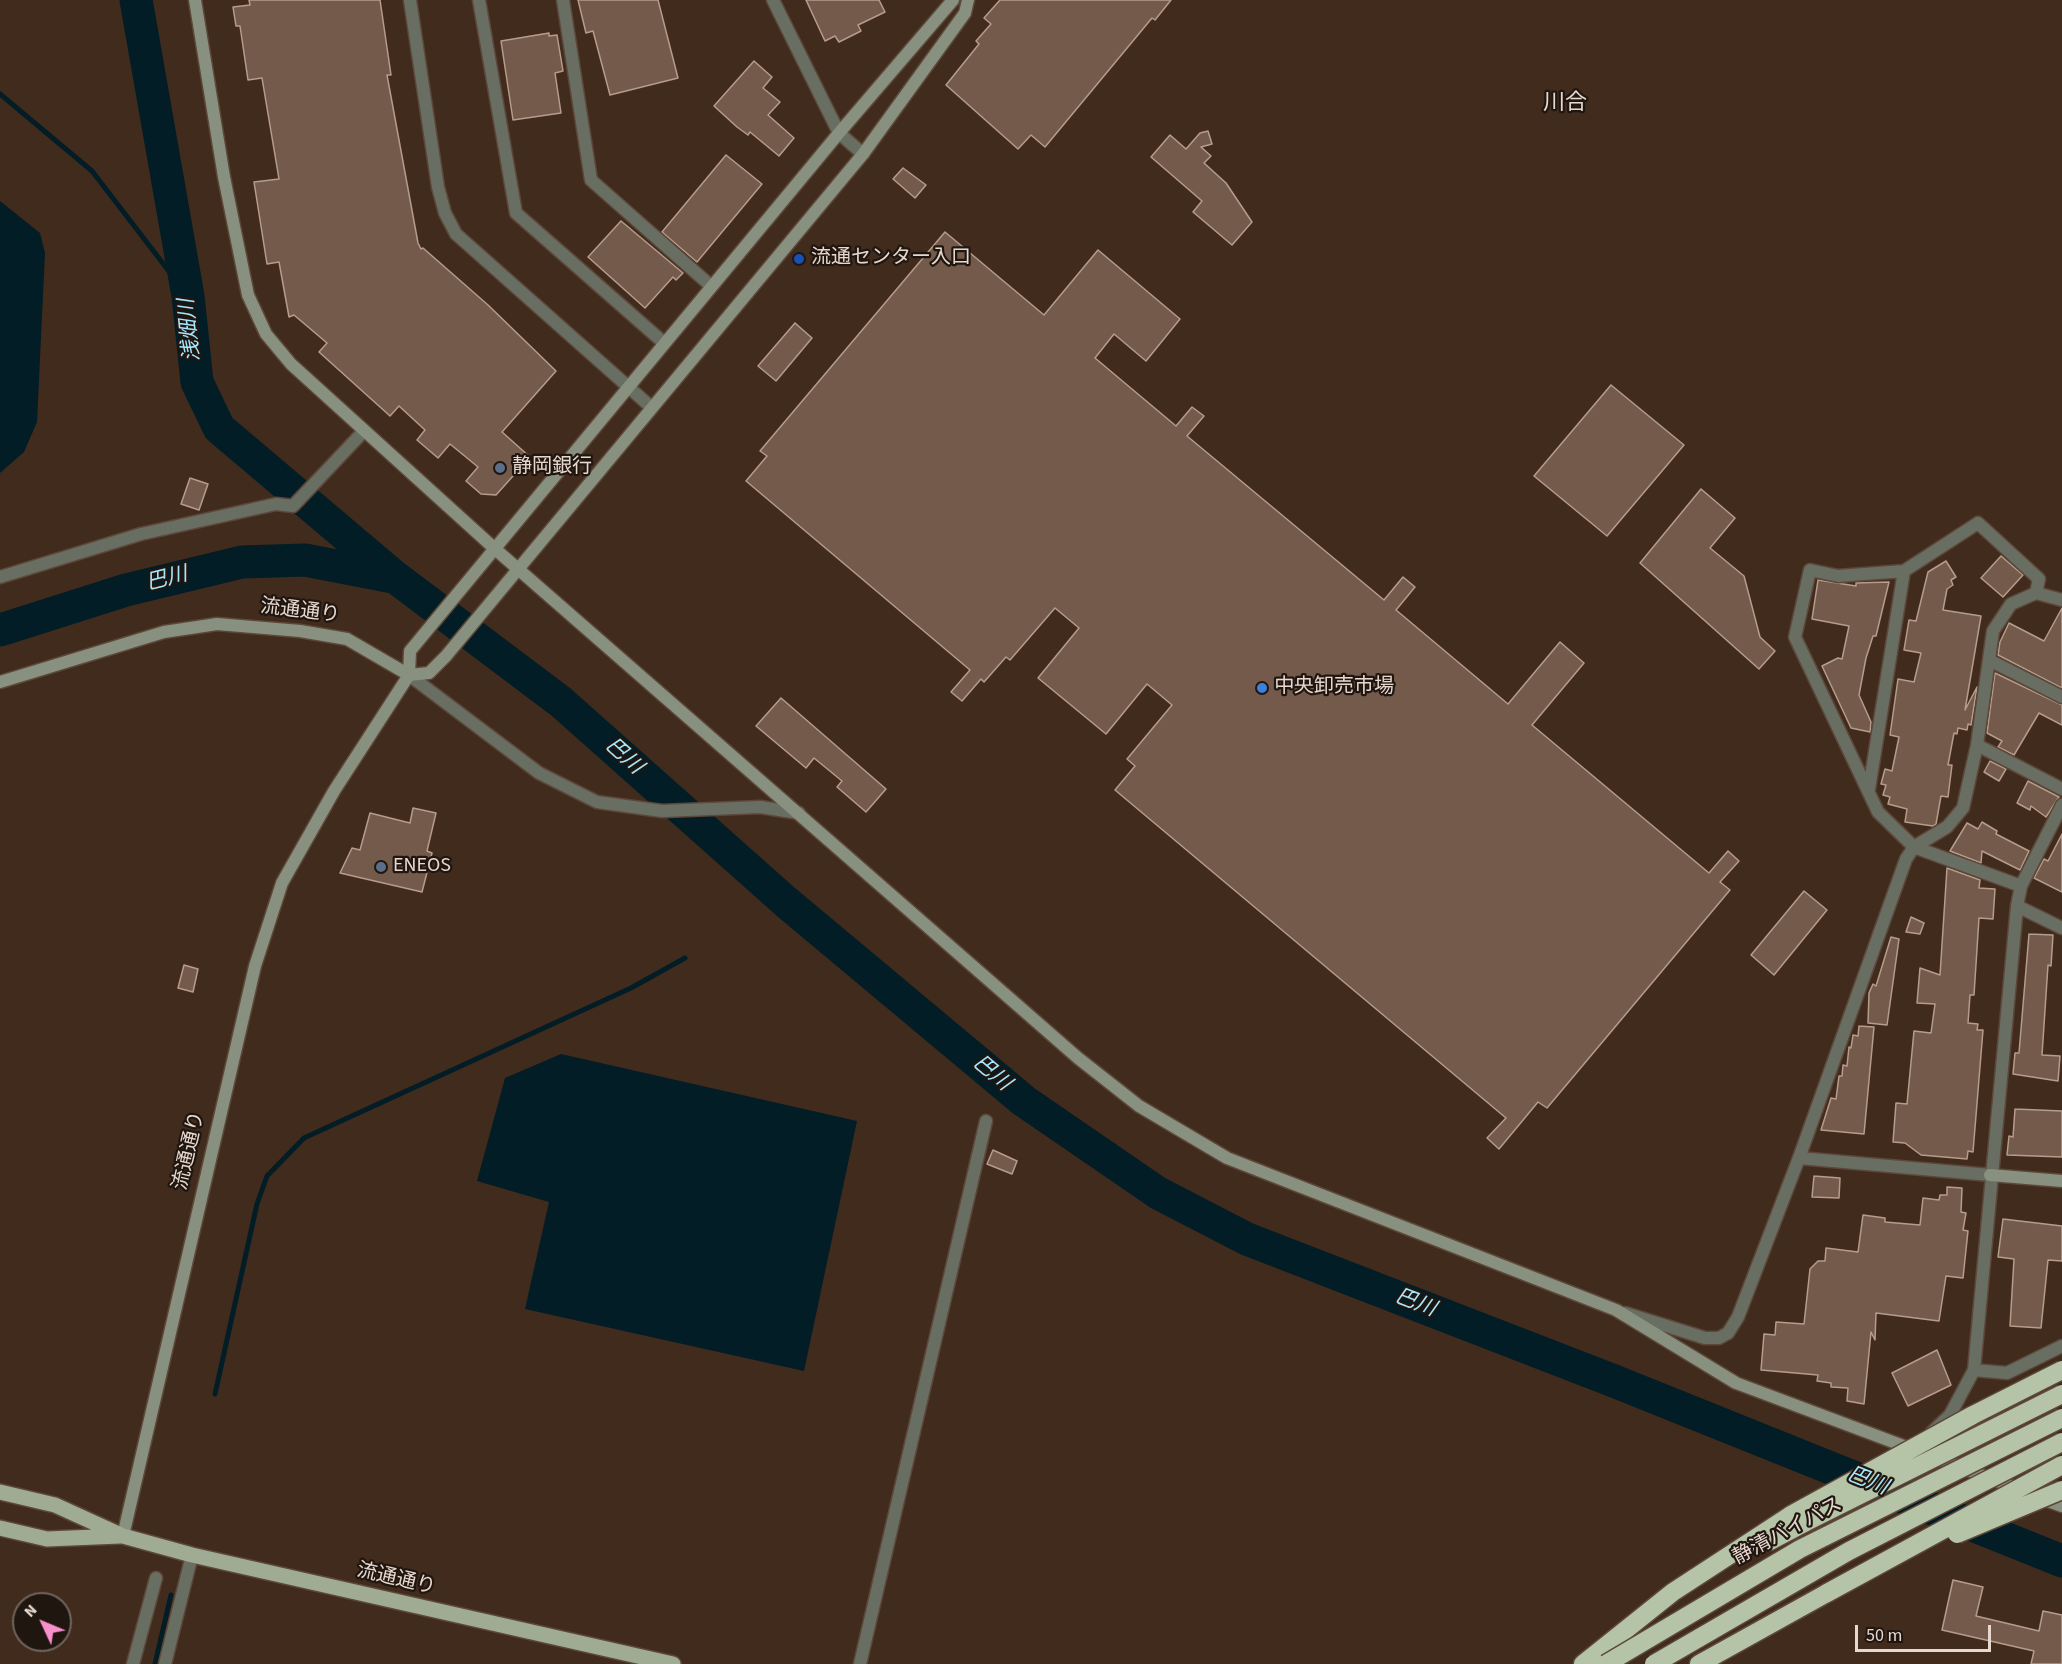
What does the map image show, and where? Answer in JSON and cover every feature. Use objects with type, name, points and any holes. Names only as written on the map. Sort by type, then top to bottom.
[{"type":"highway","points":[[1583,1664],[1673,1592],[1973,1415],[2062,1370]]},
{"type":"highway","points":[[1799,1519],[2062,1394]]},
{"type":"highway","name":"静清バイパス","points":[[1606,1664],[1800,1549],[2062,1418]]},
{"type":"highway","points":[[1654,1664],[1849,1551],[2062,1442]]},
{"type":"highway","points":[[1699,1664],[2062,1466]]},
{"type":"highway","points":[[1827,1593],[2062,1490]]},
{"type":"main road","points":[[0,1492],[55,1505],[123,1536]]},
{"type":"main road","points":[[0,1528],[47,1539],[123,1536]]},
{"type":"main road","name":"流通通り","points":[[123,1536],[192,1555],[673,1664]]},
{"type":"street","points":[[195,0],[224,177],[248,295],[266,334],[291,364],[363,432],[1078,1058],[1139,1106],[1227,1158],[1616,1310],[1705,1338],[1719,1338],[1728,1333],[1747,1297],[1906,859],[1914,847],[1947,827],[1963,808],[1977,745],[1993,631],[2011,604],[2036,592],[2062,600]]},
{"type":"street","points":[[410,0],[438,187],[445,213],[456,234],[651,407]]},
{"type":"street","points":[[479,0],[516,213],[664,343]]},
{"type":"street","points":[[563,0],[591,180],[711,286]]},
{"type":"street","points":[[773,0],[839,133],[863,154]]},
{"type":"street","points":[[409,675],[410,651],[421,637],[711,286],[953,0]]},
{"type":"street","points":[[409,675],[429,673],[447,656],[517,568],[863,154],[965,13],[968,0]]},
{"type":"street","points":[[0,577],[141,534],[276,504],[293,506],[363,432]]},
{"type":"street","points":[[2021,886],[1914,847],[1878,812],[1795,638],[1810,570],[1838,576],[1904,571],[1978,523],[2039,579],[2036,592]]},
{"type":"street","points":[[1869,790],[1904,571]]},
{"type":"street","name":"流通通り","points":[[0,682],[164,632],[217,624],[300,631],[347,639],[409,675],[334,790],[282,883],[255,966],[123,1536]]},
{"type":"street","points":[[1989,660],[2062,698]]},
{"type":"street","points":[[409,675],[539,773],[597,802],[662,812],[760,807],[799,813]]},
{"type":"street","points":[[1977,745],[2062,789]]},
{"type":"street","points":[[1914,1449],[1950,1415],[1974,1370],[1990,1175],[2017,906],[2021,886],[2062,805]]},
{"type":"street","points":[[2017,906],[2062,928]]},
{"type":"street","points":[[860,1664],[986,1121]]},
{"type":"street","points":[[1799,1158],[2062,1180]]},
{"type":"street","points":[[1616,1310],[1736,1383],[2062,1506]]},
{"type":"street","points":[[1974,1370],[2007,1373],[2062,1346]]},
{"type":"street","points":[[165,1664],[192,1555]]},
{"type":"street","points":[[133,1664],[156,1578]]},
{"type":"water","points":[[0,201],[40,233],[45,253],[37,422],[24,452],[0,473]]},
{"type":"water","points":[[561,1054],[857,1121],[804,1371],[525,1309],[549,1202],[477,1181],[505,1078]]},
{"type":"building","points":[[249,0],[380,0],[391,75],[387,75],[418,243],[421,249],[423,248],[488,305],[556,371],[502,432],[530,457],[496,495],[481,494],[466,481],[478,467],[450,444],[438,458],[417,440],[425,430],[399,406],[390,416],[319,352],[327,343],[294,315],[289,317],[279,262],[267,264],[254,182],[279,179],[262,78],[248,80],[240,26],[236,26],[233,7],[250,5]]},
{"type":"building","points":[[578,0],[658,0],[678,78],[610,95],[593,31],[586,33]]},
{"type":"building","points":[[806,0],[879,0],[885,12],[858,25],[861,31],[839,42],[835,36],[825,41]]},
{"type":"building","points":[[1000,0],[1171,0],[1155,20],[1152,18],[1045,147],[1031,135],[1018,149],[946,85],[979,44],[976,41],[991,24],[984,18]]},
{"type":"building","points":[[549,33],[549,36],[557,35],[563,71],[555,73],[561,113],[513,120],[501,41]]},
{"type":"building","points":[[754,61],[772,77],[763,88],[780,102],[768,115],[794,138],[779,156],[750,132],[748,135],[737,127],[714,106]]},
{"type":"building","points":[[1208,131],[1212,144],[1201,147],[1211,156],[1204,163],[1226,183],[1252,222],[1232,245],[1193,212],[1202,201],[1151,157],[1170,135],[1186,149],[1200,133]]},
{"type":"building","points":[[726,155],[762,184],[697,262],[662,232]]},
{"type":"building","points":[[903,168],[926,185],[915,198],[893,179]]},
{"type":"building","points":[[621,221],[683,273],[676,280],[673,277],[645,308],[588,257]]},
{"type":"building","points":[[945,232],[1044,315],[1098,250],[1180,319],[1146,361],[1114,334],[1095,358],[1176,426],[1192,407],[1204,416],[1187,436],[1384,600],[1403,577],[1415,587],[1396,610],[1508,704],[1560,642],[1584,663],[1532,725],[1709,873],[1728,851],[1739,861],[1720,882],[1730,890],[1547,1108],[1538,1102],[1499,1149],[1487,1138],[1506,1118],[1115,790],[1135,766],[1127,759],[1172,705],[1147,684],[1106,734],[1038,678],[1079,628],[1055,608],[1010,660],[1006,657],[984,682],[981,679],[962,701],[951,692],[970,670],[746,481],[767,456],[760,451]]},
{"type":"building","points":[[795,323],[812,338],[776,381],[758,366]]},
{"type":"building","points":[[1611,385],[1684,445],[1607,536],[1534,476]]},
{"type":"building","points":[[190,478],[208,484],[199,510],[181,504]]},
{"type":"building","points":[[1701,489],[1735,518],[1710,548],[1744,576],[1760,637],[1775,651],[1759,669],[1640,563]]},
{"type":"building","points":[[2001,556],[2023,575],[2003,597],[1981,578]]},
{"type":"building","points":[[1946,561],[1956,577],[1951,580],[1953,585],[1947,589],[1943,610],[1981,616],[1965,710],[1977,687],[1971,725],[1968,724],[1967,730],[1958,728],[1957,734],[1954,733],[1948,765],[1952,765],[1948,797],[1941,796],[1936,824],[1933,826],[1905,822],[1907,809],[1888,804],[1890,797],[1883,795],[1886,785],[1881,784],[1885,769],[1892,771],[1899,737],[1890,735],[1898,679],[1914,682],[1921,653],[1904,650],[1909,620],[1916,621],[1928,572]]},
{"type":"building","points":[[1818,580],[1856,586],[1856,583],[1889,582],[1876,636],[1873,636],[1866,658],[1859,695],[1871,722],[1870,732],[1851,728],[1822,666],[1838,658],[1842,659],[1849,626],[1812,619]]},
{"type":"building","points":[[2062,608],[2062,688],[1998,655],[2000,642],[2009,623],[2044,641]]},
{"type":"building","points":[[1995,673],[2062,705],[2062,725],[2039,713],[2014,755],[1998,747],[2002,741],[1987,733]]},
{"type":"building","points":[[781,698],[886,789],[866,812],[837,787],[842,781],[814,758],[806,768],[756,726]]},
{"type":"building","points":[[1990,761],[2006,769],[1999,781],[1984,772]]},
{"type":"building","points":[[2028,781],[2059,797],[2046,817],[2031,806],[2030,810],[2017,803]]},
{"type":"building","points":[[413,808],[436,813],[427,851],[432,853],[422,892],[340,873],[352,848],[360,850],[370,813],[410,823]]},
{"type":"building","points":[[1982,822],[1997,831],[1996,834],[2029,851],[2020,870],[1982,851],[1981,863],[1950,851],[1967,823],[1978,829]]},
{"type":"building","points":[[2062,834],[2062,892],[2034,878],[2044,859],[2048,861]]},
{"type":"building","points":[[1947,868],[1980,880],[1979,888],[1995,889],[1993,919],[1979,918],[1974,995],[1970,995],[1968,1023],[1978,1024],[1977,1030],[1983,1030],[1973,1152],[1968,1151],[1967,1159],[1921,1155],[1905,1143],[1893,1142],[1896,1103],[1907,1104],[1914,1031],[1931,1033],[1935,1004],[1917,1003],[1920,968],[1940,975]]},
{"type":"building","points":[[1804,891],[1827,910],[1774,975],[1751,955]]},
{"type":"building","points":[[1911,917],[1924,923],[1920,934],[1906,932]]},
{"type":"building","points":[[2029,934],[2053,935],[2051,966],[2048,965],[2042,1055],[2060,1056],[2058,1081],[2013,1074],[2015,1053],[2019,1053]]},
{"type":"building","points":[[1891,937],[1899,939],[1887,1025],[1868,1023],[1869,993],[1873,984],[1876,986]]},
{"type":"building","points":[[184,965],[198,969],[193,992],[178,988]]},
{"type":"building","points":[[1859,1026],[1874,1027],[1864,1134],[1821,1130],[1831,1098],[1836,1099],[1839,1076],[1842,1076],[1843,1065],[1847,1066],[1849,1047],[1851,1048],[1853,1035],[1858,1036]]},
{"type":"building","points":[[2015,1109],[2062,1111],[2062,1157],[2007,1155],[2009,1136],[2013,1137]]},
{"type":"building","points":[[993,1150],[1017,1161],[1012,1174],[987,1164]]},
{"type":"building","points":[[1814,1176],[1840,1178],[1839,1198],[1812,1197]]},
{"type":"building","points":[[1947,1187],[1962,1188],[1961,1212],[1966,1213],[1963,1230],[1968,1231],[1963,1278],[1946,1276],[1939,1321],[1876,1313],[1875,1340],[1871,1332],[1864,1404],[1847,1401],[1848,1388],[1831,1387],[1831,1383],[1817,1381],[1818,1375],[1761,1370],[1764,1334],[1775,1335],[1776,1322],[1804,1324],[1810,1269],[1818,1261],[1825,1261],[1826,1248],[1858,1252],[1863,1215],[1885,1218],[1885,1222],[1920,1225],[1923,1198],[1939,1200],[1940,1195],[1947,1195]]},
{"type":"building","points":[[2003,1219],[2062,1226],[2062,1261],[2048,1260],[2041,1328],[2010,1326],[2014,1259],[1998,1257]]},
{"type":"building","points":[[1937,1350],[1951,1385],[1908,1406],[1892,1373]]},
{"type":"building","points":[[1953,1580],[1983,1587],[1976,1616],[2039,1631],[2043,1611],[2062,1615],[2062,1664],[2031,1664],[2034,1651],[1942,1630]]},
{"type":"waterway","name":"巴川","points":[[136,0],[188,296],[197,382],[219,428],[395,577],[561,702],[786,902],[1024,1101],[1158,1193],[1247,1239],[1614,1381],[2062,1561]]},
{"type":"waterway","name":"浅畑川","points":[[0,94],[92,171],[188,296]]},
{"type":"waterway","name":"巴川","points":[[0,630],[126,590],[242,562],[305,560],[393,577]]},
{"type":"waterway","points":[[215,1394],[257,1204],[267,1176],[304,1138],[631,988],[685,958]]},
{"type":"waterway","points":[[155,1664],[171,1595]]},
{"type":"place","name":"流通センター入口","points":[[799,259]]},
{"type":"place","name":"静岡銀行","points":[[500,468]]},
{"type":"place","name":"中央卸売市場","points":[[1262,688]]},
{"type":"place","name":"ENEOS","points":[[381,867]]},
{"type":"district","name":"川合","points":[[1565,104]]}]
